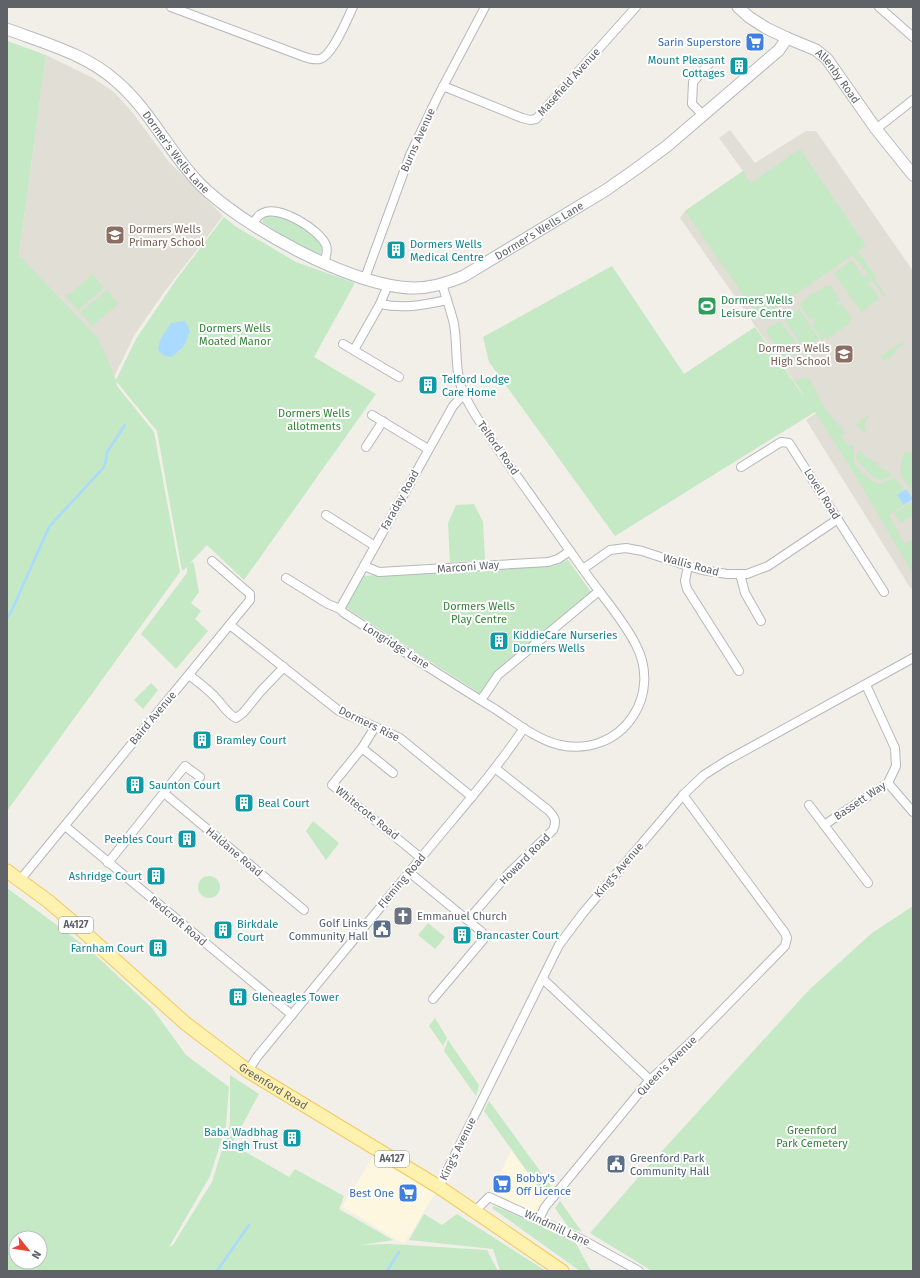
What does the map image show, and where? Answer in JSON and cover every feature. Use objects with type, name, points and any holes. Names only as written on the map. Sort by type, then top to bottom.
[{"type":"main road","name":"Greenford Road","points":[[7,870],[75,924],[185,1023],[248,1071],[439,1187],[562,1271]]},
{"type":"street","points":[[171,7],[309,58],[318,59],[322,58],[328,53],[353,7]]},
{"type":"street","name":"Burns Avenue","points":[[365,278],[410,155],[443,86],[485,7]]},
{"type":"street","name":"Masefield Avenue","points":[[443,86],[522,118],[530,120],[536,119],[636,7]]},
{"type":"street","name":"Allenby Road","points":[[738,7],[756,21],[787,38],[816,50],[827,59],[876,129],[913,175]]},
{"type":"street","points":[[879,7],[913,37]]},
{"type":"street","name":"Dormer's Wells Lane","points":[[7,29],[73,55],[97,67],[115,80],[135,101],[198,183],[253,224]]},
{"type":"street","name":"Dormer’s Wells Lane","points":[[253,224],[298,251],[337,269],[365,278],[388,285],[414,288],[442,284],[471,272],[606,190],[667,146],[779,50],[787,38]]},
{"type":"street","points":[[703,115],[692,104],[693,82],[709,64]]},
{"type":"street","points":[[876,129],[913,100]]},
{"type":"street","points":[[253,224],[261,213],[267,212],[281,213],[299,220],[310,228],[326,244],[327,249],[324,263]]},
{"type":"street","name":"Telford Road","points":[[442,284],[454,325],[460,384],[464,394],[482,426],[632,639],[642,659],[644,671],[642,699],[635,714],[627,725],[615,736],[602,742],[580,747],[566,746],[554,743],[524,728]]},
{"type":"street","points":[[354,350],[380,304],[388,285]]},
{"type":"street","points":[[380,304],[410,307],[447,300]]},
{"type":"street","points":[[343,344],[399,377]]},
{"type":"street","name":"Faraday Road","points":[[340,609],[453,406],[464,394]]},
{"type":"street","points":[[372,415],[428,450]]},
{"type":"street","points":[[366,447],[383,421]]},
{"type":"street","name":"Lovell Road","points":[[741,467],[781,442],[790,443],[884,592]]},
{"type":"street","points":[[326,515],[375,546]]},
{"type":"street","name":"Wallis Road","points":[[583,569],[610,550],[620,548],[642,551],[688,566],[714,572],[740,574],[753,572],[768,566],[838,519]]},
{"type":"street","name":"Marconi Way","points":[[364,566],[374,571],[386,572],[548,562],[558,559],[570,551]]},
{"type":"street","name":"Baird Avenue","points":[[20,880],[250,600],[250,594],[212,561]]},
{"type":"street","points":[[688,566],[685,581],[687,589],[739,671]]},
{"type":"street","points":[[740,574],[745,593],[761,621]]},
{"type":"street","name":"Longridge Lane","points":[[286,578],[328,604],[340,609],[524,728]]},
{"type":"street","points":[[481,700],[498,675],[599,591]]},
{"type":"street","name":"Dormers Rise","points":[[230,625],[339,711],[400,738],[472,798]]},
{"type":"street","name":"King's Avenue","points":[[439,1187],[559,945],[583,913],[683,795],[704,775],[726,761],[913,658]]},
{"type":"street","points":[[189,675],[208,690],[228,713],[236,718],[243,714],[261,691],[284,668]]},
{"type":"street","name":"Bassett Way","points":[[824,825],[888,783],[896,766],[895,748],[866,685]]},
{"type":"street","name":"Whitecote Road","points":[[375,727],[362,748],[332,785],[421,858]]},
{"type":"street","name":"Fleming Road","points":[[248,1071],[255,1060],[409,872],[472,798],[524,728]]},
{"type":"street","points":[[362,748],[392,773]]},
{"type":"street","points":[[108,863],[185,766],[200,777]]},
{"type":"street","name":"Howard Road","points":[[468,920],[507,875],[553,830],[556,823],[554,816],[495,768]]},
{"type":"street","points":[[888,783],[913,812]]},
{"type":"street","name":"Haldane Road","points":[[164,793],[304,910]]},
{"type":"street","name":"Queen's Avenue","points":[[539,1219],[545,1207],[650,1080],[693,1040],[785,946],[787,938],[786,933],[721,848],[683,795]]},
{"type":"street","points":[[809,805],[868,883]]},
{"type":"street","name":"Redcroft Road","points":[[65,826],[292,1015]]},
{"type":"street","points":[[409,872],[482,932],[483,940],[433,999]]},
{"type":"street","points":[[543,979],[650,1080]]},
{"type":"street","name":"Windmill Lane","points":[[476,1211],[489,1197],[586,1241],[639,1271]]},
{"type":"shaded area","name":"Dormers Wells Primary School","points":[[46,55],[93,78],[114,92],[132,112],[169,162],[223,216],[165,291],[135,334],[114,377],[19,255]]},
{"type":"shaded area","name":"Dormers Wells High School","points":[[730,130],[755,163],[806,131],[816,131],[913,271],[913,588],[911,589],[806,420],[816,413],[680,218],[685,211],[743,171],[719,138]]},
{"type":"shaded area","points":[[377,1150],[439,1187],[404,1244],[342,1207]]},
{"type":"shaded area","points":[[511,1151],[546,1198],[538,1214],[491,1193]]},
{"type":"green space","points":[[7,41],[46,55],[19,255],[98,338],[116,380],[136,339],[176,280],[224,217],[235,226],[296,262],[355,283],[314,357],[376,394],[244,580],[207,545],[190,563],[193,562],[194,564],[199,592],[191,603],[201,611],[195,619],[208,631],[176,669],[141,634],[187,573],[187,567],[182,571],[157,431],[116,381],[117,386],[154,432],[180,572],[7,811]]},
{"type":"green space","points":[[800,149],[866,246],[858,251],[876,277],[874,278],[886,296],[884,297],[870,277],[871,280],[868,283],[879,299],[861,312],[834,273],[852,260],[863,277],[868,274],[853,255],[760,319],[685,211],[743,171],[751,183]]},
{"type":"green space","points":[[269,215],[299,224],[322,243],[320,256],[292,242],[262,222],[264,217]]},
{"type":"green space","points":[[612,266],[684,374],[755,327],[805,398],[795,381],[807,378],[811,381],[824,408],[845,433],[841,437],[849,446],[854,444],[854,460],[857,468],[868,478],[879,484],[889,480],[891,481],[893,477],[904,490],[897,495],[904,505],[889,515],[904,544],[913,539],[913,574],[857,478],[815,412],[615,536],[489,362],[483,337]]},
{"type":"green space","points":[[93,274],[104,288],[78,310],[66,297]]},
{"type":"green space","points":[[830,285],[840,300],[836,303],[839,306],[842,304],[852,319],[849,321],[850,323],[827,339],[825,337],[822,340],[812,325],[815,322],[813,318],[810,320],[800,305],[825,286]]},
{"type":"green space","points":[[107,290],[118,304],[92,326],[80,313]]},
{"type":"green space","points":[[799,309],[819,339],[804,349],[784,319]]},
{"type":"green space","points":[[780,321],[801,351],[786,361],[765,331]]},
{"type":"green space","points":[[902,342],[904,344],[894,351],[896,353],[884,361],[881,356]]},
{"type":"green space","points":[[868,416],[864,424],[866,430],[864,433],[856,424]]},
{"type":"green space","points":[[858,451],[891,473],[891,476],[880,481],[877,479],[857,460],[856,457]]},
{"type":"green space","points":[[913,451],[913,487],[910,489],[903,479],[901,469],[904,452],[909,453]]},
{"type":"green space","points":[[913,501],[913,515],[901,523],[894,514]]},
{"type":"green space","points":[[474,504],[483,522],[485,560],[450,562],[448,523],[456,505]]},
{"type":"green space","name":"Dormers Wells Play Centre","points":[[568,560],[591,592],[497,670],[481,694],[345,607],[363,576],[554,566]]},
{"type":"green space","points":[[151,683],[158,690],[143,709],[134,700]]},
{"type":"green space","points":[[313,821],[339,843],[326,860],[306,831]]},
{"type":"green space","points":[[205,876],[213,876],[220,883],[220,891],[213,898],[205,898],[198,891],[198,883]]},
{"type":"green space","points":[[7,888],[90,950],[152,1008],[186,1055],[229,1087],[226,1126],[210,1176],[169,1247],[173,1245],[212,1182],[230,1124],[230,1075],[259,1094],[232,1144],[289,1177],[295,1169],[344,1196],[339,1209],[393,1240],[361,1245],[390,1244],[487,1250],[498,1271],[7,1271]]},
{"type":"green space","name":"Greenford Park Cemetery","points":[[913,906],[913,1271],[652,1271],[590,1233],[642,1173],[809,990],[872,933]]},
{"type":"green space","points":[[428,923],[445,937],[435,949],[418,935]]},
{"type":"green space","points":[[435,1018],[447,1038],[443,1046],[429,1026]]},
{"type":"green space","points":[[448,1040],[479,1085],[476,1096],[444,1051]]},
{"type":"green space","points":[[489,1101],[551,1186],[544,1195],[484,1111]]},
{"type":"green space","points":[[560,1201],[582,1232],[569,1228],[555,1208]]},
{"type":"green space","points":[[494,1206],[575,1242],[591,1271],[580,1271],[492,1208]]},
{"type":"green space","points":[[424,1214],[442,1225],[457,1214],[546,1271],[500,1271],[493,1249],[409,1240]]},
{"type":"water","points":[[185,321],[190,331],[184,346],[172,357],[164,356],[158,350],[160,340],[171,323]]},
{"type":"water","points":[[906,489],[913,499],[904,505],[897,495]]},
{"type":"waterway","points":[[7,618],[49,527],[104,467],[107,452],[125,425]]},
{"type":"waterway","points":[[217,1271],[249,1225]]},
{"type":"waterway","points":[[387,1271],[399,1252]]},
{"type":"place","name":"Sarin Superstore","points":[[755,42]]},
{"type":"place","name":"Mount Pleasant Cottages","points":[[739,66]]},
{"type":"place","name":"Dormers Wells Primary School","points":[[115,235]]},
{"type":"place","name":"Dormers Wells Medical Centre","points":[[396,250]]},
{"type":"place","name":"Dormers Wells Leisure Centre","points":[[707,306]]},
{"type":"place","name":"Dormers Wells High School","points":[[844,354]]},
{"type":"place","name":"Telford Lodge Care Home","points":[[428,385]]},
{"type":"place","name":"KiddieCare Nurseries Dormers Wells","points":[[499,641]]},
{"type":"place","name":"Bramley Court","points":[[202,740]]},
{"type":"place","name":"Saunton Court","points":[[135,785]]},
{"type":"place","name":"Beal Court","points":[[244,803]]},
{"type":"place","name":"Peebles Court","points":[[187,839]]},
{"type":"place","name":"Ashridge Court","points":[[156,876]]},
{"type":"place","name":"Emmanuel Church","points":[[403,916]]},
{"type":"place","name":"Golf Links Community Hall","points":[[382,929]]},
{"type":"place","name":"Birkdale Court","points":[[223,930]]},
{"type":"place","name":"Brancaster Court","points":[[462,935]]},
{"type":"place","name":"Farnham Court","points":[[158,948]]},
{"type":"place","name":"Gleneagles Tower","points":[[238,997]]},
{"type":"place","name":"Baba Wadbhag Singh Trust","points":[[292,1138]]},
{"type":"place","name":"Greenford Park Community Hall","points":[[616,1164]]},
{"type":"place","name":"Bobby's Off Licence","points":[[502,1184]]},
{"type":"place","name":"Best One","points":[[408,1193]]},
{"type":"park label","name":"Dormers Wells Moated Manor","points":[[235,334]]},
{"type":"park label","name":"Dormers Wells allotments","points":[[314,419]]}]
